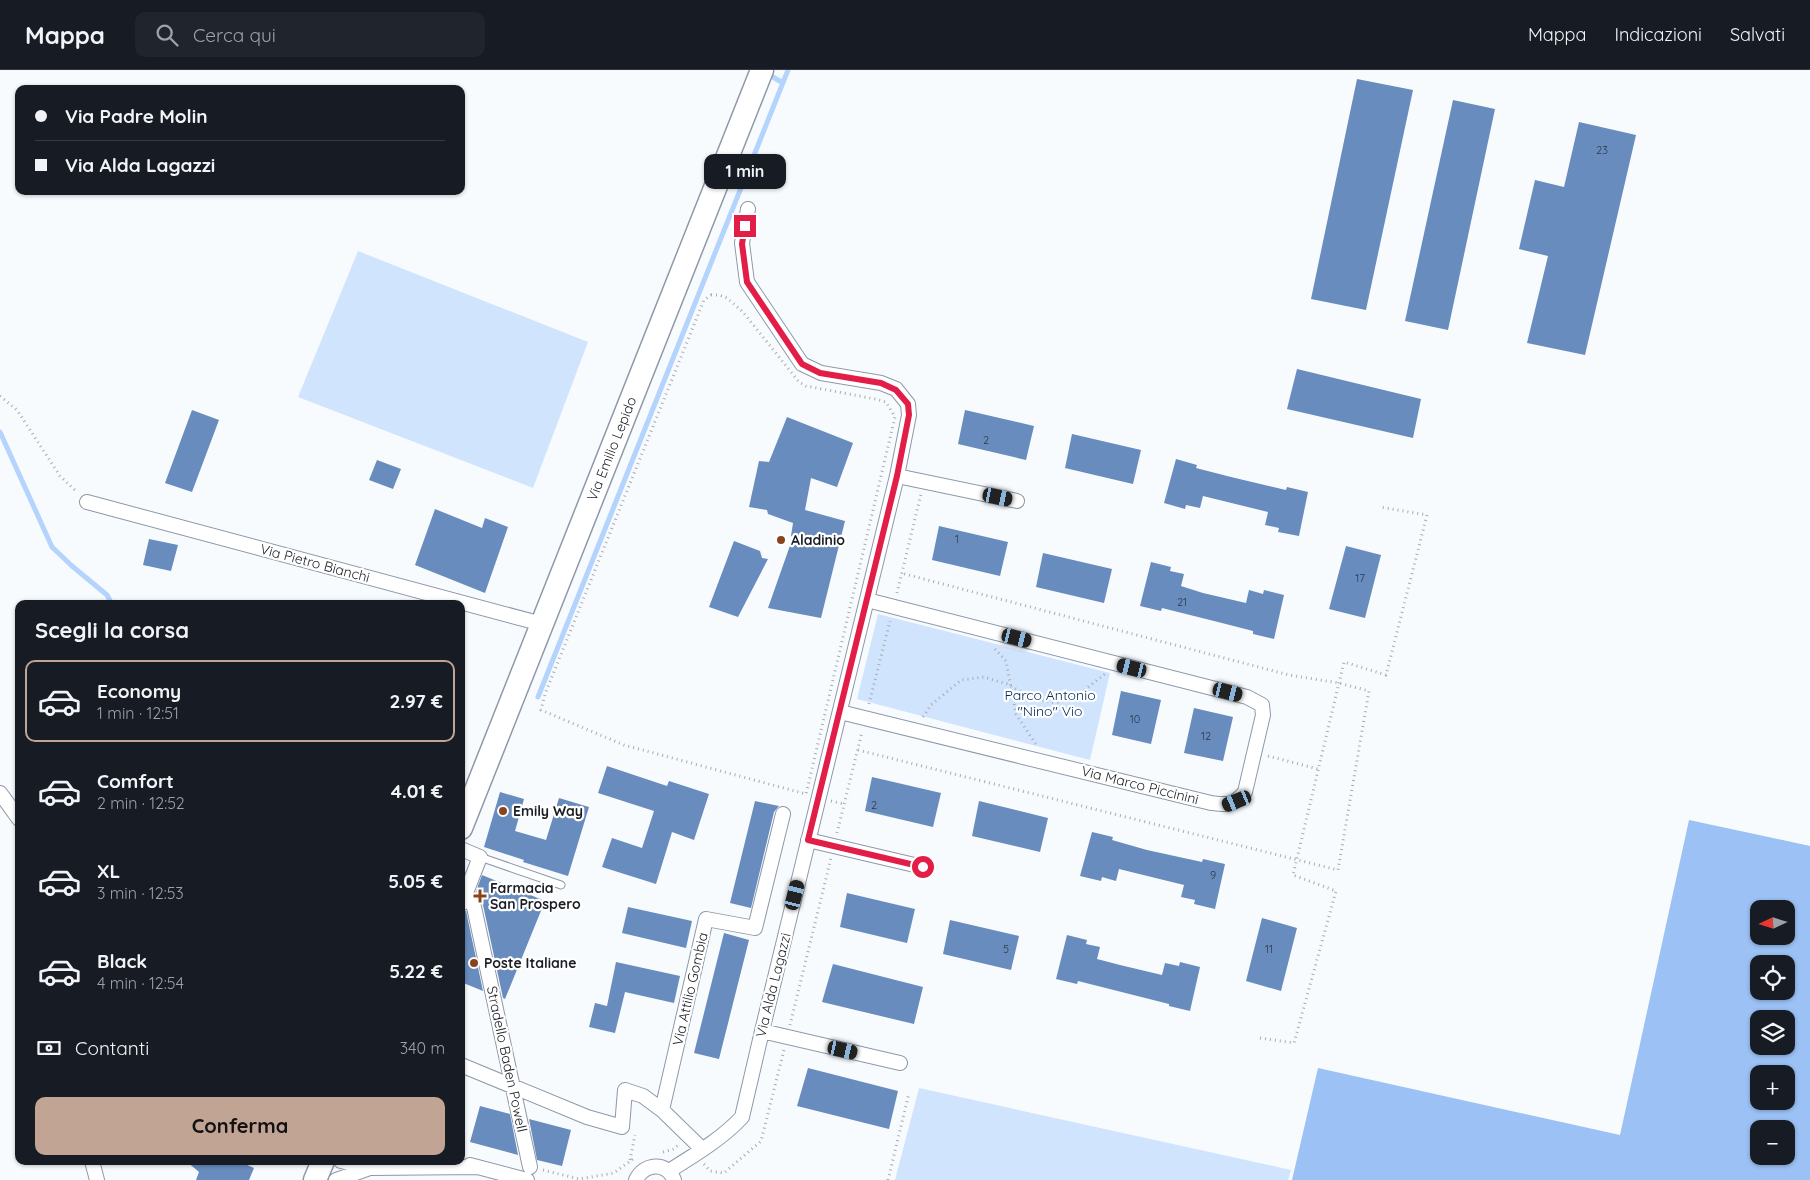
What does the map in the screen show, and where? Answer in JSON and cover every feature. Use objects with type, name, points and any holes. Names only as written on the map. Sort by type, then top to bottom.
[{"type":"main road","name":"Via Emilio Lepido","points":[[465,818],[762,70]]},
{"type":"main road","points":[[315,1180],[321,1165]]},
{"type":"street","name":"Via Alda Lagazzi","points":[[672,1176],[742,1117],[897,476],[909,415],[908,404],[896,390],[881,383],[820,373],[802,364],[747,282],[742,244],[748,209]]},
{"type":"street","points":[[897,476],[1017,501]]},
{"type":"street","name":"Via Pietro Bianchi","points":[[87,502],[452,600]]},
{"type":"street","name":"Via Marco Piccinini","points":[[840,712],[1211,803],[1227,805],[1237,801],[1245,792],[1262,715],[1262,705],[1247,697],[867,600]]},
{"type":"street","name":"Via Pietro Bianchi","points":[[465,603],[542,624]]},
{"type":"street","points":[[0,793],[15,814]]},
{"type":"street","name":"Via Attilio Gombia","points":[[662,1110],[706,919],[755,928],[783,814]]},
{"type":"street","points":[[808,840],[923,867]]},
{"type":"street","points":[[465,851],[480,857],[465,894]]},
{"type":"street","name":"Stradello Baden Powell","points":[[465,900],[474,907],[513,1086],[528,1173]]},
{"type":"street","points":[[762,1031],[900,1063]]},
{"type":"street","points":[[465,1067],[587,1117],[622,1127],[625,1090],[643,1096],[662,1110],[699,1152]]},
{"type":"street","points":[[465,1163],[478,1167]]},
{"type":"street","points":[[93,1165],[97,1180]]},
{"type":"street","points":[[358,1165],[370,1168],[478,1167],[528,1173]]},
{"type":"street","points":[[634,1179],[645,1168],[651,1166],[657,1166],[672,1176]]},
{"type":"street","points":[[336,1180],[370,1168]]},
{"type":"lane","points":[[480,857],[561,885]]},
{"type":"path","points":[[711,295],[720,295],[727,298],[743,312],[799,382],[806,386],[886,402],[895,416],[806,794],[624,745],[541,710],[545,694],[573,621],[704,300],[711,295]]},
{"type":"path","points":[[0,396],[17,410],[60,476],[87,502]]},
{"type":"path","points":[[661,1152],[674,1149],[681,1140],[699,1152],[710,1172],[724,1173],[761,1141],[924,482]]},
{"type":"path","points":[[1260,1038],[1294,1043],[1336,891],[1293,875],[1344,662],[1386,675],[1427,515],[1380,507]]},
{"type":"path","points":[[858,750],[1338,870],[1369,691],[1339,683],[1289,675],[902,573]]},
{"type":"path","points":[[568,619],[573,621]]},
{"type":"path","points":[[979,629],[1006,661],[1016,714],[1048,763]]},
{"type":"path","points":[[915,731],[931,705],[961,680],[984,676],[1012,687],[1030,697],[1054,703],[1078,695],[1102,678],[1113,663]]},
{"type":"path","points":[[1254,752],[1318,769]]},
{"type":"path","points":[[888,1180],[910,1093]]},
{"type":"path","points":[[528,1173],[579,1179],[614,1172],[638,1154]]},
{"type":"green space","points":[[358,251],[588,342],[533,488],[298,397]]},
{"type":"green space","name":"Parco Antonio \"Nino\" Vio","points":[[878,614],[1110,673],[1090,760],[857,699]]},
{"type":"green space","points":[[919,1088],[1291,1170],[1288,1180],[895,1180]]},
{"type":"shaded area","points":[[1689,820],[1810,846],[1810,1180],[1292,1180],[1318,1068],[1620,1135]]},
{"type":"building","points":[[1357,79],[1413,90],[1366,310],[1311,299]]},
{"type":"building","points":[[1453,100],[1495,109],[1448,330],[1405,321]]},
{"type":"building","points":[[1579,122],[1636,135],[1585,355],[1527,343],[1548,256],[1519,249],[1535,180],[1564,187]]},
{"type":"building","points":[[1297,369],[1421,399],[1413,438],[1287,409]]},
{"type":"building","points":[[192,410],[219,420],[192,492],[165,483]]},
{"type":"building","points":[[965,410],[1034,426],[1026,460],[958,444]]},
{"type":"building","points":[[787,417],[853,443],[837,487],[811,478],[805,510],[845,521],[821,618],[768,608],[793,537],[791,536],[793,523],[768,514],[767,510],[749,507],[759,461],[769,462]]},
{"type":"building","points":[[1072,434],[1141,450],[1133,484],[1065,468]]},
{"type":"building","points":[[1176,459],[1197,465],[1196,468],[1231,477],[1286,490],[1287,487],[1308,492],[1299,536],[1278,532],[1279,528],[1265,525],[1268,512],[1203,496],[1200,508],[1186,505],[1185,509],[1164,503]]},
{"type":"building","points":[[377,460],[401,469],[393,489],[369,480]]},
{"type":"building","points":[[435,509],[482,528],[485,518],[508,527],[485,593],[415,565]]},
{"type":"building","points":[[939,526],[1008,542],[1000,576],[932,560]]},
{"type":"building","points":[[149,539],[178,545],[171,571],[143,565]]},
{"type":"building","points":[[734,541],[760,551],[762,558],[768,559],[738,617],[709,607]]},
{"type":"building","points":[[1346,546],[1381,555],[1365,618],[1329,609]]},
{"type":"building","points":[[1043,553],[1112,569],[1104,603],[1036,587]]},
{"type":"building","points":[[1151,562],[1171,567],[1170,571],[1184,574],[1181,586],[1203,593],[1246,603],[1249,590],[1263,594],[1264,590],[1284,595],[1274,639],[1253,634],[1253,631],[1162,608],[1161,611],[1140,606]]},
{"type":"building","points":[[1121,691],[1161,700],[1151,744],[1112,735]]},
{"type":"building","points":[[1194,708],[1233,717],[1223,761],[1184,753]]},
{"type":"building","points":[[607,766],[667,786],[669,781],[709,794],[694,840],[672,832],[656,884],[602,867],[612,838],[642,848],[654,811],[598,793]]},
{"type":"building","points":[[872,777],[941,793],[933,827],[865,811]]},
{"type":"building","points":[[500,792],[524,799],[515,831],[546,840],[559,798],[589,807],[568,876],[484,847]]},
{"type":"building","points":[[755,801],[779,806],[774,812],[751,908],[730,903]]},
{"type":"building","points":[[979,801],[1048,818],[1040,852],[972,836]]},
{"type":"building","points":[[1092,832],[1113,837],[1112,840],[1147,850],[1202,862],[1203,859],[1225,864],[1215,909],[1194,904],[1195,900],[1181,897],[1184,885],[1119,869],[1116,881],[1102,877],[1101,881],[1080,876]]},
{"type":"building","points":[[482,875],[545,901],[505,999],[503,998],[483,905],[475,894]]},
{"type":"building","points":[[847,893],[915,909],[907,943],[840,927]]},
{"type":"building","points":[[628,907],[692,921],[686,948],[622,933]]},
{"type":"building","points":[[465,911],[466,911],[483,991],[465,984]]},
{"type":"building","points":[[1262,918],[1297,928],[1281,991],[1246,981]]},
{"type":"building","points":[[950,920],[1019,936],[1011,970],[943,954]]},
{"type":"building","points":[[724,933],[749,940],[719,1059],[694,1053]]},
{"type":"building","points":[[1067,935],[1087,940],[1086,944],[1100,947],[1097,959],[1120,965],[1162,975],[1165,963],[1179,966],[1180,962],[1200,967],[1190,1011],[1078,981],[1077,984],[1056,979]]},
{"type":"building","points":[[616,962],[680,976],[674,1003],[625,992],[615,1033],[589,1027],[595,1003],[607,1006]]},
{"type":"building","points":[[833,964],[923,987],[914,1024],[822,1002]]},
{"type":"building","points":[[808,1068],[898,1091],[889,1129],[797,1106]]},
{"type":"building","points":[[480,1106],[510,1114],[518,1155],[470,1142]]},
{"type":"building","points":[[529,1119],[571,1130],[562,1166],[537,1160]]},
{"type":"building","points":[[191,1165],[247,1165],[254,1168],[249,1180],[196,1180],[199,1172]]},
{"type":"waterway","points":[[538,697],[788,70]]},
{"type":"waterway","points":[[768,74],[783,83]]},
{"type":"waterway","points":[[0,432],[52,547],[107,595],[110,600]]},
{"type":"place","name":"Aladinio","points":[[781,540]]},
{"type":"place","name":"Emily Way","points":[[503,811]]},
{"type":"place","name":"Farmacia San Prospero","points":[[480,896]]},
{"type":"place","name":"Poste Italiane","points":[[474,963]]},
{"type":"route","points":[[745,226],[742,244],[747,282],[802,364],[820,373],[881,383],[896,390],[908,404],[909,415],[897,476],[808,840],[923,867]]}]
